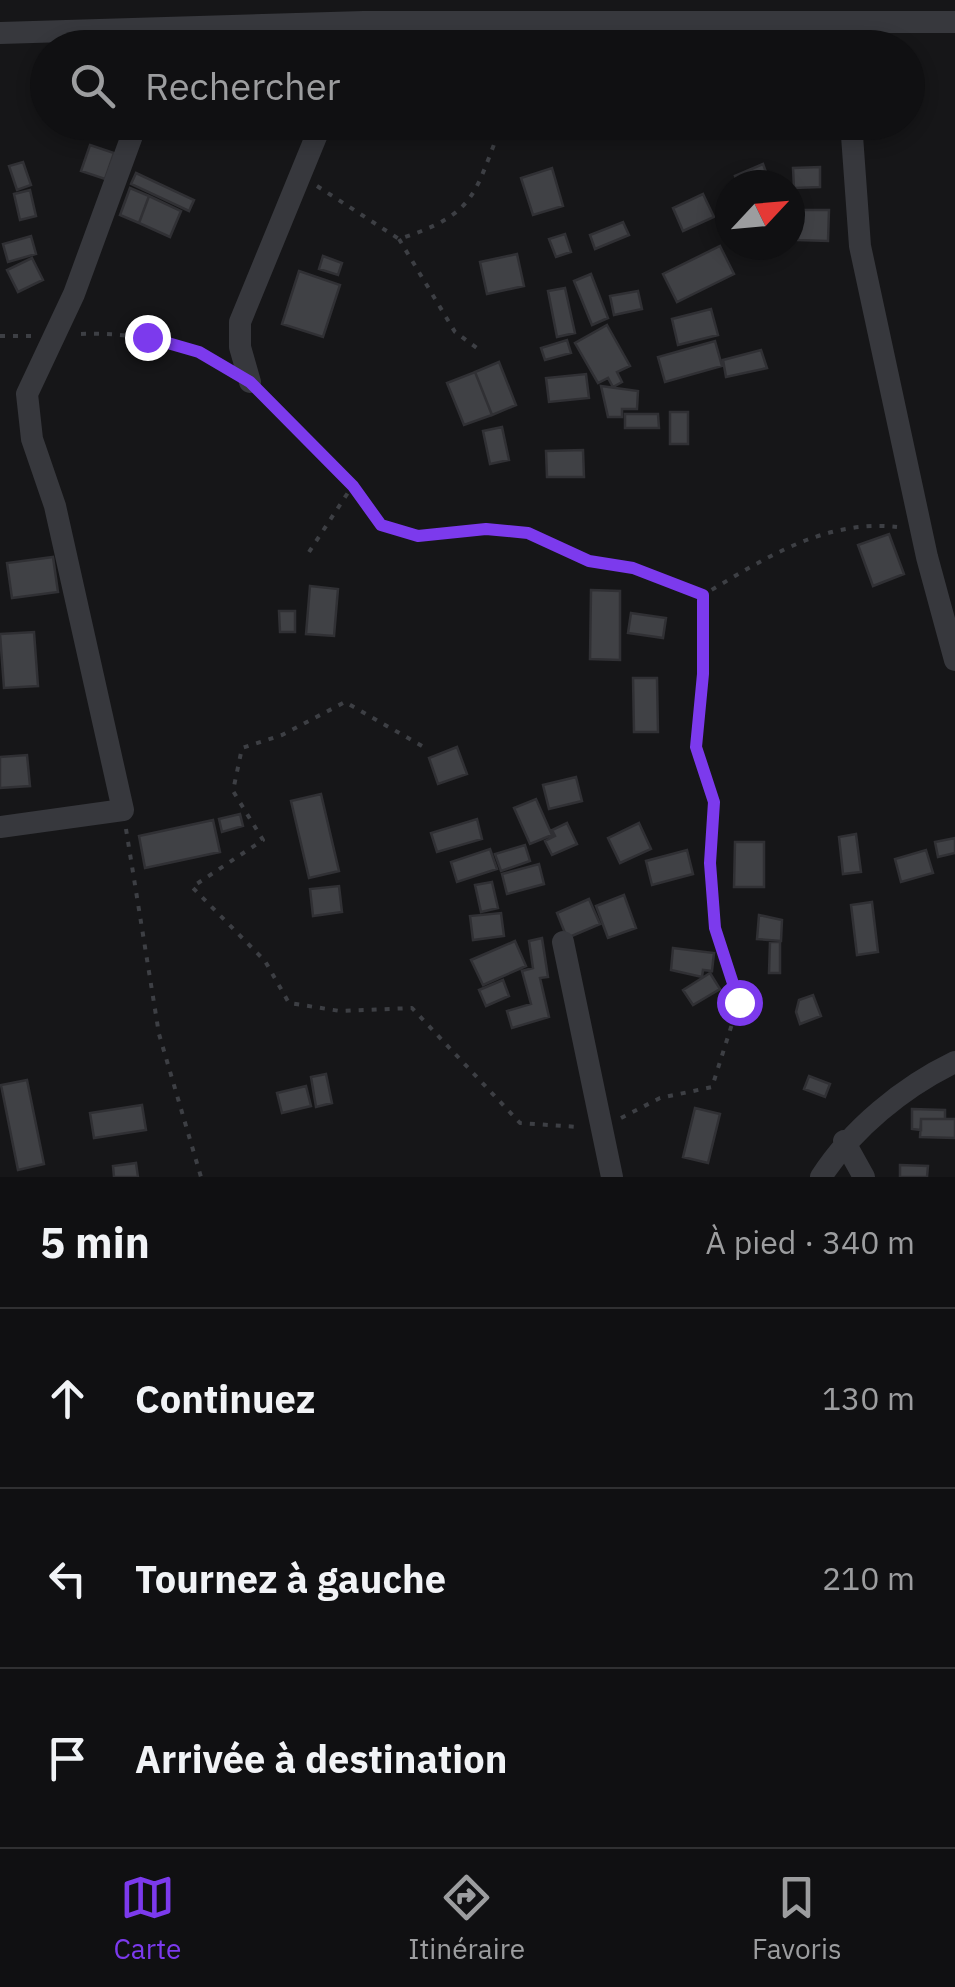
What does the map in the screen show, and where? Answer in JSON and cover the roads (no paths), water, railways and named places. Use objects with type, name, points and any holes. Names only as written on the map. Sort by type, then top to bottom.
[{"type":"street","points":[[205,30],[306,12],[364,22],[955,22]]},
{"type":"street","points":[[361,30],[364,22]]},
{"type":"street","points":[[843,23],[844,30]]},
{"type":"street","points":[[0,33],[30,34]]},
{"type":"street","points":[[0,827],[124,810],[55,506],[32,438],[27,408],[30,380],[74,294],[130,140]]},
{"type":"street","points":[[250,382],[240,347],[240,322],[314,140]]},
{"type":"street","points":[[852,140],[860,246],[921,529],[955,660]]},
{"type":"street","points":[[563,942],[612,1177]]},
{"type":"street","points":[[821,1177],[844,1141],[935,1072],[955,1062]]},
{"type":"street","points":[[844,1141],[864,1177]]}]
